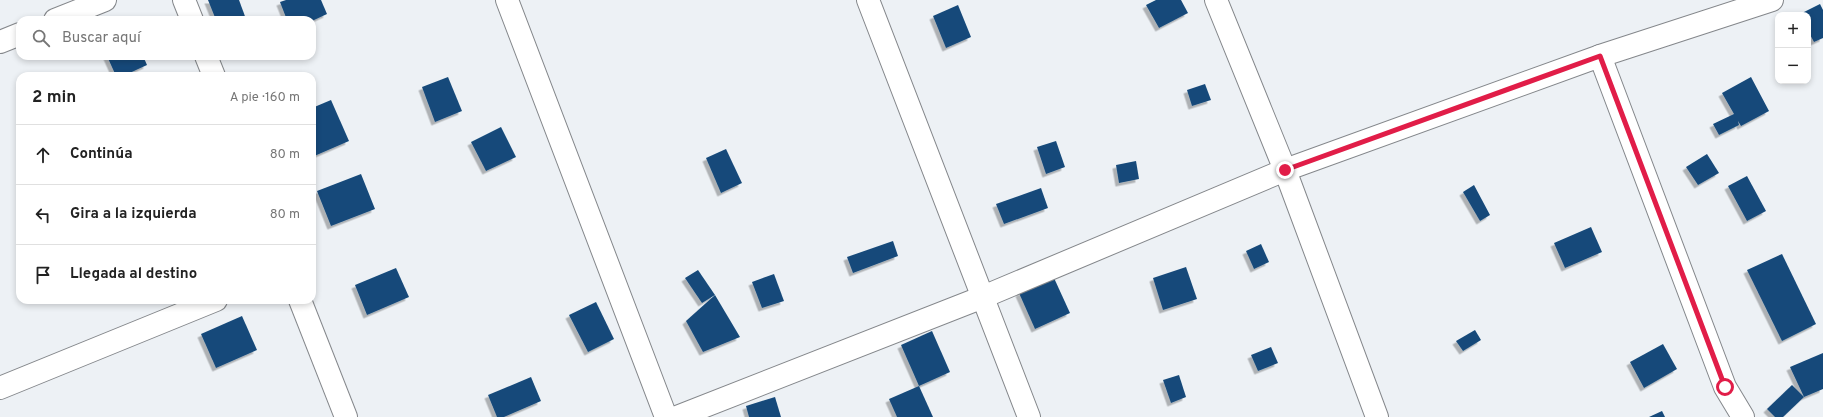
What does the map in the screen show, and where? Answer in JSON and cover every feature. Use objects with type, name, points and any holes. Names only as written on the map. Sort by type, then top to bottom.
[{"type":"street","points":[[65,16],[105,0]]},
{"type":"street","points":[[184,0],[190,16]]},
{"type":"street","points":[[507,0],[666,417]]},
{"type":"street","points":[[868,0],[1029,417]]},
{"type":"street","points":[[1216,0],[1285,170],[1377,417]]},
{"type":"street","points":[[677,417],[983,297],[1285,170],[1600,56],[1772,0]]},
{"type":"street","points":[[0,42],[16,36]]},
{"type":"street","points":[[1600,56],[1725,387],[1743,417]]},
{"type":"street","points":[[208,60],[212,72]]},
{"type":"street","points":[[0,388],[206,304]]},
{"type":"street","points":[[302,304],[346,417]]},
{"type":"building","points":[[208,0],[239,0],[245,16],[214,16]]},
{"type":"building","points":[[286,0],[321,0],[327,14],[316,19],[316,16],[285,16],[280,2]]},
{"type":"building","points":[[1156,0],[1181,0],[1188,13],[1159,28],[1146,5]]},
{"type":"building","points":[[1820,4],[1823,10],[1823,38],[1814,42],[1811,36],[1811,12],[1804,12]]},
{"type":"building","points":[[958,5],[971,37],[946,48],[933,16]]},
{"type":"building","points":[[109,60],[145,60],[147,65],[132,72],[114,72]]},
{"type":"building","points":[[448,77],[462,111],[435,122],[422,87]]},
{"type":"building","points":[[1751,77],[1769,111],[1741,126],[1738,121],[1739,125],[1719,135],[1713,124],[1734,114],[1722,93]]},
{"type":"building","points":[[1205,84],[1211,100],[1192,106],[1187,90]]},
{"type":"building","points":[[331,100],[349,141],[316,155],[316,106]]},
{"type":"building","points":[[501,127],[516,157],[486,171],[471,142]]},
{"type":"building","points":[[1056,141],[1065,167],[1046,174],[1037,147]]},
{"type":"building","points":[[726,149],[742,183],[721,193],[706,158]]},
{"type":"building","points":[[1707,154],[1719,173],[1698,185],[1686,167]]},
{"type":"building","points":[[1136,161],[1139,179],[1119,183],[1116,165]]},
{"type":"building","points":[[361,174],[375,209],[331,226],[317,191]]},
{"type":"building","points":[[1747,176],[1766,211],[1747,221],[1728,186]]},
{"type":"building","points":[[1474,185],[1490,215],[1480,221],[1463,192]]},
{"type":"building","points":[[1041,188],[1048,208],[1004,224],[996,204]]},
{"type":"building","points":[[1591,227],[1602,252],[1565,268],[1554,243]]},
{"type":"building","points":[[893,241],[898,256],[853,273],[847,257]]},
{"type":"building","points":[[1261,244],[1269,262],[1254,269],[1246,251]]},
{"type":"building","points":[[1782,254],[1816,324],[1782,341],[1747,270]]},
{"type":"building","points":[[1186,267],[1197,299],[1163,310],[1153,278]]},
{"type":"building","points":[[396,268],[409,297],[367,315],[355,285]]},
{"type":"building","points":[[698,270],[715,295],[702,303],[685,278]]},
{"type":"building","points":[[774,274],[784,301],[762,308],[752,282]]},
{"type":"building","points":[[1054,278],[1070,313],[1035,329],[1019,293]]},
{"type":"building","points":[[715,295],[740,337],[703,352],[686,321]]},
{"type":"building","points":[[596,302],[614,339],[588,352],[569,315]]},
{"type":"building","points":[[242,316],[257,350],[216,368],[201,334]]},
{"type":"building","points":[[1475,330],[1481,340],[1463,351],[1456,341]]},
{"type":"building","points":[[932,331],[950,372],[919,386],[901,345]]},
{"type":"building","points":[[1663,344],[1677,369],[1644,388],[1630,362]]},
{"type":"building","points":[[1271,347],[1278,363],[1258,371],[1251,355]]},
{"type":"building","points":[[1823,353],[1823,389],[1804,397],[1790,367]]},
{"type":"building","points":[[1179,375],[1186,397],[1171,403],[1163,380]]},
{"type":"building","points":[[531,377],[541,401],[504,417],[497,417],[488,395]]},
{"type":"building","points":[[1792,385],[1804,397],[1783,417],[1775,417],[1767,409]]},
{"type":"building","points":[[919,386],[933,417],[897,417],[889,399]]},
{"type":"building","points":[[775,397],[781,417],[749,417],[746,406]]},
{"type":"building","points":[[1662,411],[1665,417],[1649,417]]},
{"type":"route","points":[[1285,170],[1600,56],[1725,387]]}]
